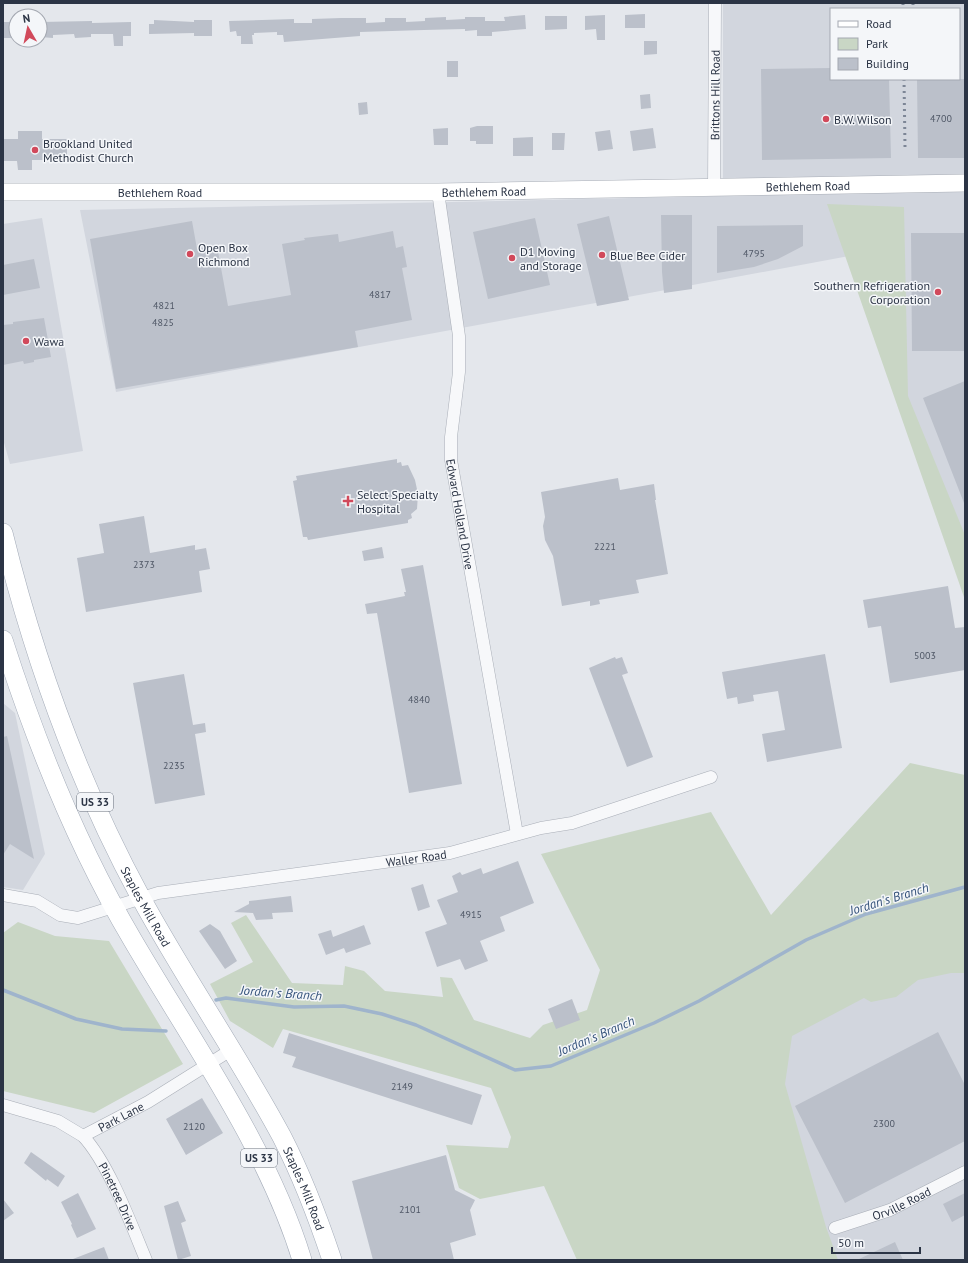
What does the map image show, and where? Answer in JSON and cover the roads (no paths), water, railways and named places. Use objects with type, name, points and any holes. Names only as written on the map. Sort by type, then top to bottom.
[{"type":"main road","name":"Staples Mill Road","points":[[3,534],[35,646],[58,712],[87,784],[141,897],[287,1148],[307,1191],[332,1260]]},
{"type":"main road","name":"US 33","points":[[3,640],[28,714],[79,837],[114,906],[251,1142],[270,1180],[302,1260]]},
{"type":"street","name":"Brittons Hill Road","points":[[714,188],[715,3]]},
{"type":"street","name":"Bethlehem Road","points":[[3,192],[438,192],[965,183]]},
{"type":"street","name":"Edward Holland Drive","points":[[438,192],[459,336],[459,372],[450,437],[451,460],[517,834]]},
{"type":"street","name":"Waller Road","points":[[3,895],[37,901],[55,913],[71,918],[84,917],[141,897],[158,893],[450,853],[517,834],[572,823],[605,814],[710,777]]},
{"type":"street","name":"Park Lane","points":[[83,1136],[140,1106],[231,1050]]},
{"type":"street","points":[[3,1105],[58,1121],[83,1136]]},
{"type":"street","name":"Pinetree Drive","points":[[83,1136],[94,1148],[104,1167],[146,1260]]},
{"type":"street","name":"Orville Road","points":[[835,1228],[890,1210],[965,1172]]},
{"type":"waterway","name":"Jordan's Branch","points":[[216,1000],[226,998],[294,1007],[344,1006],[382,1014],[416,1025],[515,1070],[551,1066],[654,1023],[699,1001],[806,940],[866,914],[965,887]]},
{"type":"waterway","name":"Jordan's Branch","points":[[3,990],[76,1019],[122,1029],[166,1031]]},
{"type":"railway","points":[[903,3],[903,8]]},
{"type":"railway","points":[[913,3],[913,8]]},
{"type":"railway","points":[[904,80],[905,147]]},
{"type":"place","name":"B.W. Wilson","points":[[826,119]]},
{"type":"place","name":"Brookland United Methodist Church","points":[[35,150]]},
{"type":"place","name":"Open Box Richmond","points":[[190,254]]},
{"type":"place","name":"Blue Bee Cider","points":[[602,255]]},
{"type":"place","name":"D1 Moving and Storage","points":[[512,258]]},
{"type":"place","name":"Southern Refrigeration Corporation","points":[[938,292]]},
{"type":"place","name":"Wawa","points":[[26,341]]},
{"type":"place","name":"Select Specialty Hospital","points":[[348,501]]}]
